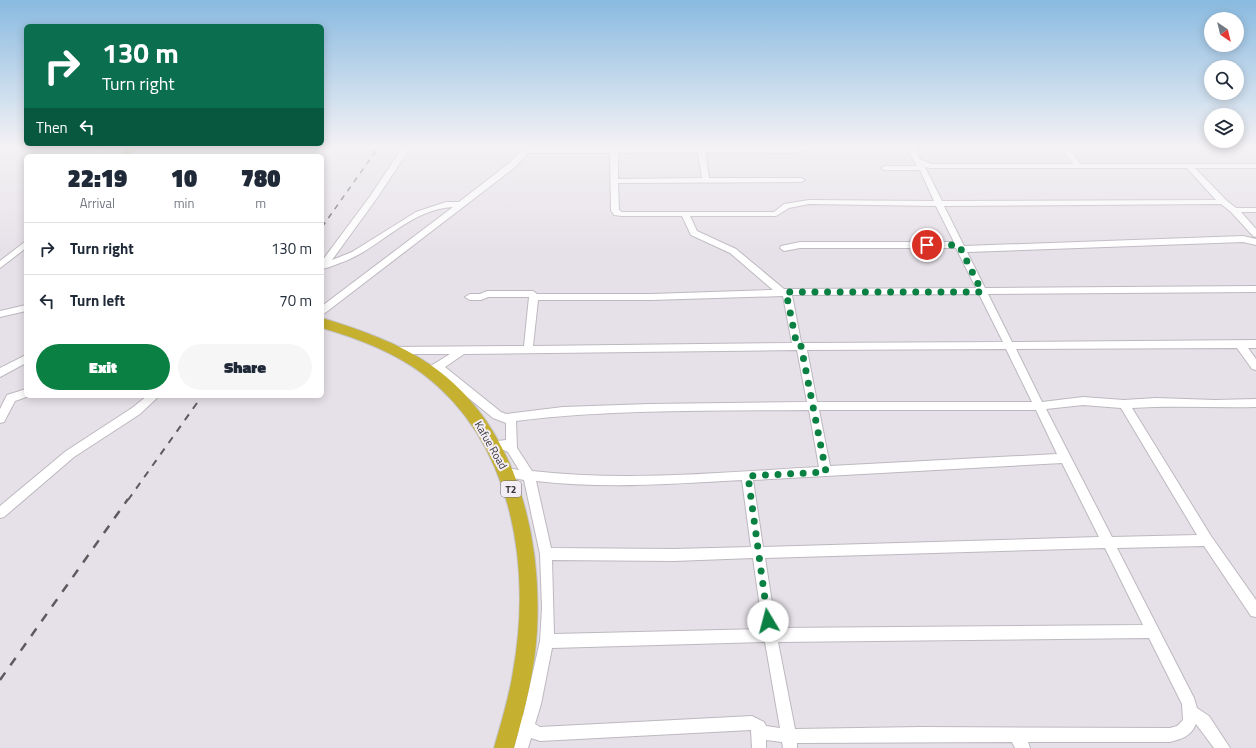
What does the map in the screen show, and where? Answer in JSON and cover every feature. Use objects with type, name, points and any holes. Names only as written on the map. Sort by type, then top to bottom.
[{"type":"highway","name":"Kafue Road","points":[[324,324],[363,336],[434,369],[479,422],[507,473],[523,534],[528,581],[526,644],[523,670],[513,718],[504,748]]},
{"type":"street","points":[[324,266],[383,183]]},
{"type":"street","points":[[324,309],[489,183]]},
{"type":"street","points":[[615,183],[615,210],[617,213],[622,214],[776,214],[787,206],[810,202],[879,204],[938,202],[1223,202]]},
{"type":"street","points":[[760,732],[789,742],[1016,734],[1170,735],[1180,733],[1187,728],[1190,721],[1191,712],[1189,703],[1065,458],[929,183]]},
{"type":"street","points":[[1204,183],[1223,202],[1234,210],[1256,234]]},
{"type":"street","points":[[324,267],[356,253],[423,211],[446,205],[461,204]]},
{"type":"street","points":[[1234,210],[1256,210]]},
{"type":"street","points":[[685,214],[694,233],[734,251],[784,292],[799,346],[826,472]]},
{"type":"street","points":[[784,248],[800,245],[960,247],[1243,239],[1256,242]]},
{"type":"street","points":[[0,265],[24,246]]},
{"type":"street","points":[[470,297],[481,297],[487,294],[528,293],[533,294],[534,297],[652,297],[784,292],[1254,291]]},
{"type":"street","points":[[528,350],[534,297]]},
{"type":"street","points":[[0,314],[24,308]]},
{"type":"street","points":[[1240,344],[1256,366]]},
{"type":"street","points":[[394,350],[461,351],[799,346],[1256,344]]},
{"type":"street","points":[[461,351],[434,369],[497,415],[507,418],[563,410],[813,406],[1039,406],[1083,401],[1124,404],[1156,402],[1215,404],[1256,403]]},
{"type":"street","points":[[0,373],[24,360]]},
{"type":"street","points":[[0,401],[24,394]]},
{"type":"street","points":[[0,419],[11,398]]},
{"type":"street","points":[[0,513],[70,454],[136,411],[152,398]]},
{"type":"street","points":[[1124,404],[1207,540],[1256,611]]},
{"type":"street","points":[[507,418],[511,421],[512,449]]},
{"type":"street","points":[[493,446],[504,444],[512,449],[529,477],[546,554],[548,608],[547,641],[528,728],[521,748]]},
{"type":"street","points":[[507,473],[529,477],[619,481],[826,472],[1065,458]]},
{"type":"street","points":[[748,476],[770,635],[789,742]]},
{"type":"street","points":[[546,554],[674,555],[1109,544],[1207,540]]},
{"type":"street","points":[[547,641],[770,635],[1153,630]]},
{"type":"street","points":[[1191,712],[1204,722],[1223,748]]},
{"type":"street","points":[[513,718],[524,723],[533,732],[540,734],[752,723],[759,727],[759,748]]},
{"type":"street","points":[[1016,734],[1023,748]]},
{"type":"railway","points":[[324,224],[353,183]]},
{"type":"railway","points":[[128,500],[201,398]]},
{"type":"railway","points":[[0,680],[128,499]]},
{"type":"route","points":[[768,621],[748,476],[826,472],[801,346],[797,346],[786,292],[982,292],[959,245],[927,245]]}]
